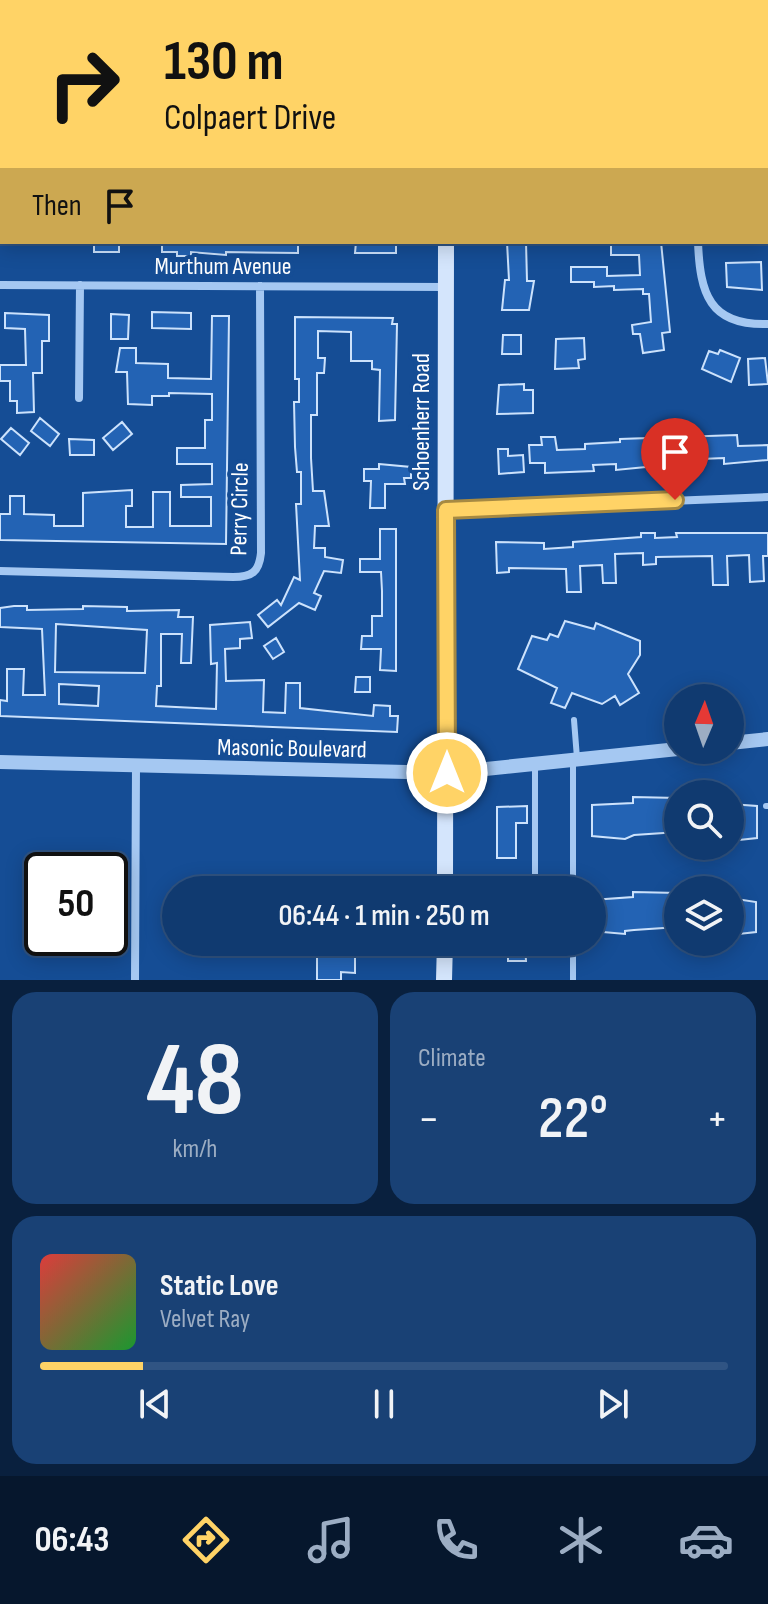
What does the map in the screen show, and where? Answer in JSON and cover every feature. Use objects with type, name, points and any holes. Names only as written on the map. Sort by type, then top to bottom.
[{"type":"main road","name":"Schoenherr Road","points":[[445,876],[446,244]]},
{"type":"main road","points":[[444,980],[445,956]]},
{"type":"street","points":[[698,244],[700,277],[709,302],[718,311],[741,323],[768,324]]},
{"type":"street","name":"Murthum Avenue","points":[[0,285],[446,287]]},
{"type":"street","points":[[79,398],[80,285]]},
{"type":"street","name":"Perry Circle","points":[[0,571],[233,577],[252,575],[257,570],[261,553],[260,286]]},
{"type":"street","points":[[446,510],[768,497]]},
{"type":"street","points":[[744,742],[768,739]]},
{"type":"street","name":"Masonic Boulevard","points":[[0,762],[447,773],[664,751]]},
{"type":"street","points":[[135,980],[136,766]]},
{"type":"lane","points":[[573,876],[574,720]]},
{"type":"lane","points":[[535,765],[535,876]]},
{"type":"lane","points":[[573,956],[573,980]]},
{"type":"building","points":[[94,244],[119,244],[119,252],[94,252]]},
{"type":"building","points":[[162,244],[298,244],[298,253],[226,252],[226,255],[191,252],[191,256],[177,256],[177,252],[162,252]]},
{"type":"building","points":[[356,244],[396,244],[396,253],[355,253]]},
{"type":"building","points":[[507,244],[526,244],[527,281],[534,281],[529,310],[502,310],[505,280],[509,280]]},
{"type":"building","points":[[611,244],[661,244],[670,332],[662,333],[664,350],[643,353],[640,334],[633,334],[632,325],[651,322],[649,294],[643,294],[643,289],[614,290],[614,286],[594,287],[594,282],[571,282],[571,267],[607,267],[607,276],[640,275],[639,255],[611,255]]},
{"type":"building","points":[[761,262],[762,290],[727,287],[726,263]]},
{"type":"building","points":[[152,312],[191,313],[191,329],[152,328]]},
{"type":"building","points":[[5,313],[49,315],[49,341],[42,341],[42,373],[33,373],[34,412],[17,413],[17,401],[10,401],[10,381],[0,381],[0,365],[26,365],[25,329],[5,328]]},
{"type":"building","points":[[111,314],[129,315],[128,339],[111,339]]},
{"type":"building","points":[[212,316],[229,316],[226,544],[0,540],[0,514],[10,514],[10,496],[24,496],[24,514],[54,515],[54,526],[83,526],[83,493],[132,490],[132,506],[126,506],[126,527],[153,527],[153,492],[170,492],[170,526],[211,526],[211,497],[181,497],[181,485],[212,484],[212,464],[177,464],[177,448],[205,448],[205,420],[212,420],[212,394],[169,393],[169,396],[152,396],[152,405],[128,404],[127,372],[116,372],[120,348],[136,348],[136,363],[168,364],[168,378],[211,379]]},
{"type":"building","points":[[295,317],[393,318],[392,324],[397,324],[395,420],[379,421],[380,370],[372,369],[372,361],[351,361],[351,332],[318,331],[318,358],[325,358],[324,373],[317,373],[317,415],[311,415],[311,458],[313,491],[324,491],[329,526],[315,526],[314,548],[325,548],[325,557],[343,560],[341,573],[324,571],[314,593],[321,596],[315,610],[299,603],[268,627],[258,615],[277,600],[281,605],[294,577],[300,580],[296,504],[301,504],[301,472],[297,472],[295,447],[294,402],[299,402],[299,379],[295,379]]},
{"type":"building","points":[[503,335],[521,335],[521,354],[502,354]]},
{"type":"building","points":[[584,338],[585,359],[578,360],[579,368],[555,369],[556,339]]},
{"type":"building","points":[[720,350],[740,358],[731,382],[702,369],[709,351],[718,354]]},
{"type":"building","points":[[765,358],[768,384],[749,385],[748,359]]},
{"type":"building","points":[[524,384],[524,390],[533,390],[533,413],[497,414],[499,385]]},
{"type":"building","points":[[40,418],[59,434],[50,446],[31,431]]},
{"type":"building","points":[[122,422],[132,434],[113,450],[103,438]]},
{"type":"building","points":[[11,428],[29,443],[20,455],[1,439]]},
{"type":"building","points":[[737,435],[738,446],[768,445],[768,460],[724,464],[724,458],[701,459],[702,465],[688,466],[688,461],[666,462],[666,465],[616,470],[616,464],[593,465],[594,471],[545,473],[545,463],[530,463],[529,445],[542,445],[541,437],[555,437],[557,450],[585,449],[585,444],[620,442],[620,439]]},
{"type":"building","points":[[69,439],[94,440],[94,455],[70,455]]},
{"type":"building","points":[[498,449],[508,449],[508,456],[523,455],[524,472],[499,474]]},
{"type":"building","points":[[379,464],[411,467],[411,478],[404,478],[405,484],[385,484],[385,508],[370,508],[371,481],[364,481],[364,469],[379,469]]},
{"type":"building","points":[[380,529],[396,529],[396,671],[380,670],[381,649],[361,649],[362,636],[372,636],[372,616],[382,616],[381,572],[360,572],[360,559],[380,559]]},
{"type":"building","points":[[641,533],[655,533],[655,538],[677,537],[676,533],[768,533],[768,556],[763,556],[764,581],[750,582],[749,555],[727,556],[728,585],[713,585],[712,556],[656,557],[656,564],[643,565],[643,553],[615,554],[616,583],[603,583],[602,565],[580,566],[581,592],[567,592],[566,569],[509,568],[509,572],[497,573],[496,542],[544,543],[544,549],[573,547],[573,542],[641,537]]},
{"type":"building","points":[[127,607],[127,611],[179,610],[178,617],[193,617],[191,663],[181,663],[182,634],[161,634],[161,686],[157,686],[156,706],[216,709],[217,663],[211,664],[210,625],[250,622],[252,638],[240,639],[240,648],[225,649],[226,681],[264,680],[263,712],[285,713],[286,683],[300,683],[300,708],[373,716],[374,705],[390,706],[390,716],[398,716],[397,732],[0,716],[0,700],[7,701],[7,669],[24,669],[23,695],[45,695],[42,629],[0,627],[0,608]],"holes":[[[56,624],[147,630],[145,673],[55,672]],[[59,684],[99,686],[98,706],[59,704]]]},
{"type":"building","points":[[565,621],[594,629],[596,623],[640,641],[640,655],[628,674],[639,693],[620,705],[615,696],[602,704],[572,693],[565,708],[551,703],[557,688],[518,669],[532,636],[547,640],[550,634],[558,637]]},
{"type":"building","points":[[276,638],[284,652],[273,659],[264,646]]},
{"type":"building","points":[[356,677],[370,677],[370,692],[355,692]]},
{"type":"building","points":[[633,797],[664,798],[664,833],[634,835],[625,839],[592,836],[592,805],[633,803]]},
{"type":"building","points":[[744,805],[757,806],[757,838],[744,839]]},
{"type":"building","points":[[527,806],[527,823],[516,823],[516,858],[497,858],[497,807]]},
{"type":"building","points":[[633,892],[664,893],[664,928],[625,931],[625,934],[606,932],[606,899],[633,897]]},
{"type":"building","points":[[744,900],[756,902],[756,932],[744,933]]},
{"type":"building","points":[[317,956],[355,956],[355,973],[341,972],[341,980],[317,980]]},
{"type":"building","points":[[508,956],[526,956],[526,961],[508,961]]},
{"type":"route","points":[[447,773],[446,510],[675,500]]}]
